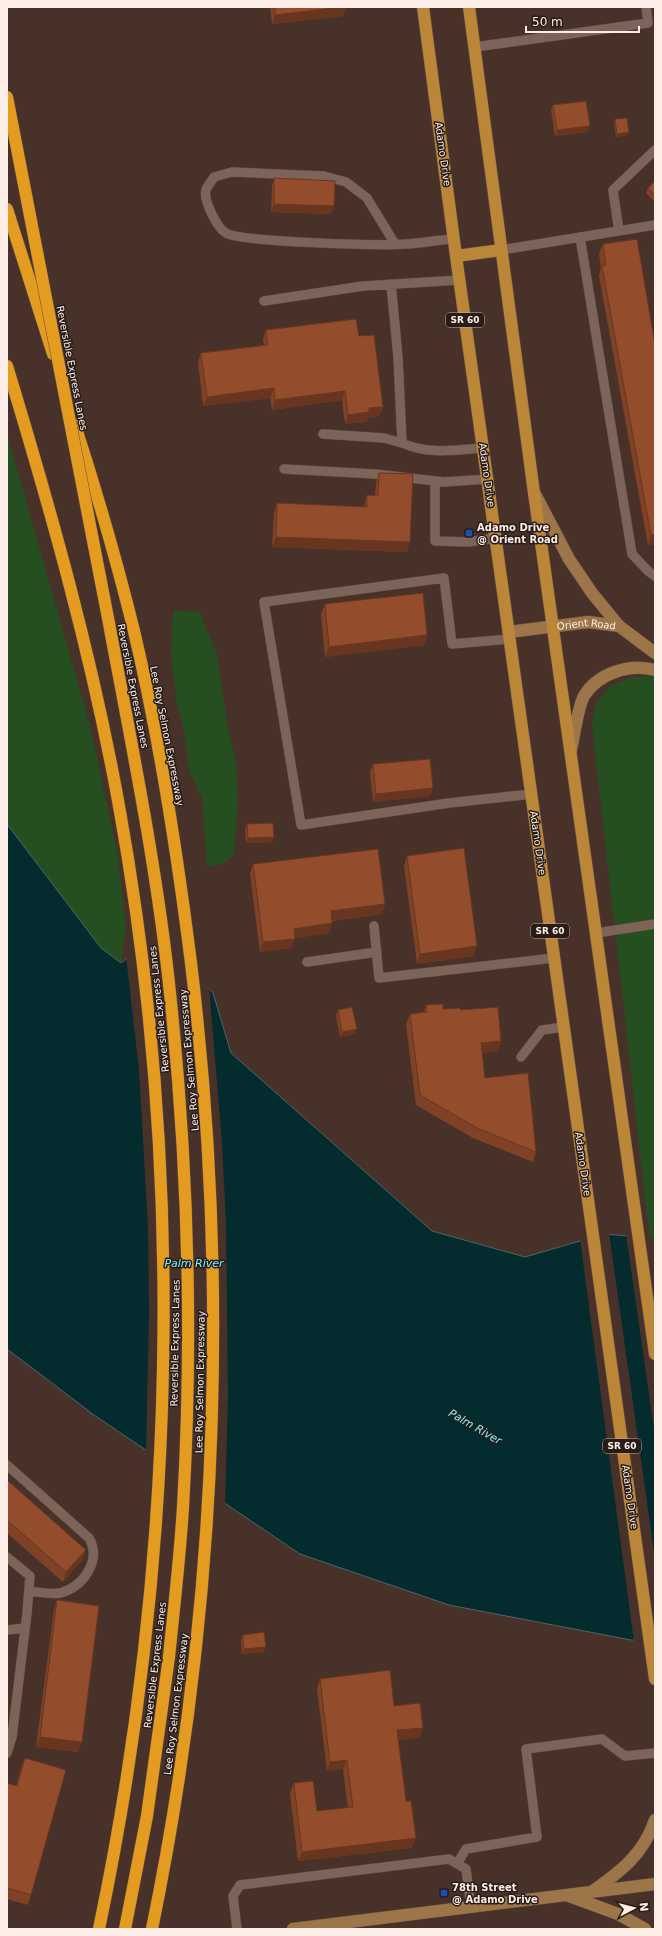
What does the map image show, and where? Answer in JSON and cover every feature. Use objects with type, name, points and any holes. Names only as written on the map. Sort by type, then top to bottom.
[{"type":"highway","name":"Reversible Express Lanes","points":[[7,97],[144,814],[165,945],[182,1131],[188,1260],[188,1343],[182,1508],[169,1657],[158,1739],[147,1816],[125,1929]]},
{"type":"highway","name":"Lee Roy Selmon Expressway","points":[[7,209],[82,447],[134,632],[164,779],[183,900],[202,1065],[212,1223],[213,1406],[202,1580],[186,1731],[152,1929]]},
{"type":"highway","points":[[7,366],[49,508],[84,639],[119,807],[138,928],[154,1086],[162,1254],[162,1386],[155,1547],[135,1729],[99,1929]]},
{"type":"highway","points":[[159,1929],[161,1882]]},
{"type":"main road","name":"Adamo Drive","points":[[424,7],[456,256],[654,1674]]},
{"type":"main road","points":[[470,7],[534,493],[655,1354]]},
{"type":"main road","points":[[456,256],[501,250]]},
{"type":"street","points":[[534,493],[569,559],[592,593],[619,626]]},
{"type":"street","name":"Orient Road","points":[[510,635],[553,625],[588,622],[619,626],[655,653]]},
{"type":"street","points":[[571,750],[584,697],[594,683],[608,674],[625,669],[648,668],[655,670]]},
{"type":"street","points":[[592,1892],[624,1869],[640,1850],[655,1820]]},
{"type":"street","points":[[293,1929],[655,1884]]},
{"type":"street","points":[[566,1895],[618,1914],[645,1929]]},
{"type":"lane","points":[[475,47],[648,23],[646,7]]},
{"type":"lane","points":[[619,231],[613,190],[655,150]]},
{"type":"lane","points":[[395,244],[367,198],[346,182],[324,176],[232,172],[214,177],[206,190],[207,200],[216,223],[226,234],[246,239],[395,244],[454,239]]},
{"type":"lane","points":[[501,250],[655,225]]},
{"type":"lane","points":[[580,237],[632,554],[648,571],[655,576]]},
{"type":"lane","points":[[264,302],[363,286],[460,280]]},
{"type":"lane","points":[[391,284],[398,357],[402,443]]},
{"type":"lane","points":[[323,434],[384,438],[420,450],[437,452],[483,448]]},
{"type":"lane","points":[[284,469],[375,474],[444,482],[488,479]]},
{"type":"lane","points":[[435,481],[435,541],[468,542],[496,538]]},
{"type":"lane","points":[[510,635],[452,644],[444,578],[264,602],[300,825],[449,803],[532,794]]},
{"type":"lane","points":[[596,933],[655,924]]},
{"type":"lane","points":[[374,926],[379,978],[554,958]]},
{"type":"lane","points":[[307,962],[376,952]]},
{"type":"lane","points":[[521,1057],[542,1030],[564,1027]]},
{"type":"lane","points":[[7,1465],[89,1538],[94,1546],[94,1558],[92,1565],[78,1584],[58,1593],[29,1591]]},
{"type":"lane","points":[[7,1557],[30,1576],[12,1737],[7,1753]]},
{"type":"lane","points":[[7,1630],[25,1628]]},
{"type":"lane","points":[[457,1864],[466,1849],[537,1837],[526,1749],[602,1739],[625,1756],[655,1753]]},
{"type":"lane","points":[[237,1929],[233,1896],[240,1885],[449,1860],[466,1869],[471,1908]]},
{"type":"green space","points":[[7,434],[90,725],[117,851],[126,927],[121,963],[101,948],[7,824]]},
{"type":"green space","points":[[173,610],[200,613],[217,655],[228,729],[236,761],[238,799],[234,855],[225,862],[207,868],[202,799],[189,770],[183,725],[177,704],[171,655]]},
{"type":"green space","points":[[655,676],[655,1240],[650,1237],[645,1197],[592,726],[595,705],[609,687],[631,677]]},
{"type":"water","name":"Palm River","points":[[7,824],[101,948],[121,963],[150,940],[185,962],[213,993],[231,1053],[432,1231],[525,1257],[604,1234],[640,1237],[655,1243],[655,1641],[631,1640],[449,1605],[300,1554],[94,1415],[7,1349]]},
{"type":"pier","points":[[150,938],[186,960],[209,986],[222,1143],[226,1224],[228,1395],[225,1506],[146,1453],[149,1315],[148,1226],[139,1070],[126,956]]},
{"type":"pier","points":[[603,1232],[609,1233],[655,1559],[655,1643],[634,1642],[580,1239]]},
{"type":"pier","points":[[626,1234],[641,1235],[655,1241],[655,1436]]},
{"type":"building","points":[[275,7],[342,7],[275,15]]},
{"type":"building","points":[[586,101],[590,126],[557,130],[553,105]]},
{"type":"building","points":[[627,118],[629,132],[617,134],[615,119]]},
{"type":"building","points":[[274,178],[335,181],[334,206],[274,204]]},
{"type":"building","points":[[655,181],[655,195],[648,188]]},
{"type":"building","points":[[637,239],[655,345],[655,535],[651,535],[602,266],[606,265],[603,244]]},
{"type":"building","points":[[356,319],[359,336],[374,335],[383,407],[369,408],[369,412],[348,415],[345,391],[275,400],[274,388],[207,397],[201,353],[268,345],[266,330]]},
{"type":"building","points":[[379,473],[413,474],[410,542],[276,537],[277,503],[367,507],[367,495],[378,496]]},
{"type":"building","points":[[423,593],[427,635],[329,647],[325,604]]},
{"type":"building","points":[[430,759],[433,788],[376,794],[373,764]]},
{"type":"building","points":[[273,823],[274,837],[248,838],[247,824]]},
{"type":"building","points":[[464,848],[477,946],[420,954],[407,856]]},
{"type":"building","points":[[378,849],[385,904],[331,911],[332,923],[294,929],[295,939],[263,942],[253,864]]},
{"type":"building","points":[[443,1004],[443,1009],[460,1008],[461,1010],[498,1007],[501,1041],[481,1043],[485,1078],[528,1073],[536,1152],[477,1128],[420,1095],[410,1014],[427,1012],[426,1005]]},
{"type":"building","points":[[352,1007],[357,1029],[342,1032],[338,1010]]},
{"type":"building","points":[[7,1480],[86,1550],[66,1572],[7,1520]]},
{"type":"building","points":[[57,1600],[99,1606],[82,1742],[40,1737]]},
{"type":"building","points":[[264,1632],[266,1647],[244,1649],[243,1635]]},
{"type":"building","points":[[390,1670],[394,1706],[420,1703],[423,1728],[397,1730],[406,1801],[411,1801],[416,1838],[302,1852],[294,1783],[313,1781],[317,1811],[353,1807],[347,1760],[330,1762],[320,1679]]},
{"type":"building","points":[[25,1758],[66,1770],[31,1895],[7,1888],[7,1783],[17,1786]]},
{"type":"place","name":"Adamo Drive @ Orient Road","points":[[469,533]]},
{"type":"place","name":"78th Street @ Adamo Drive","points":[[444,1893]]}]
